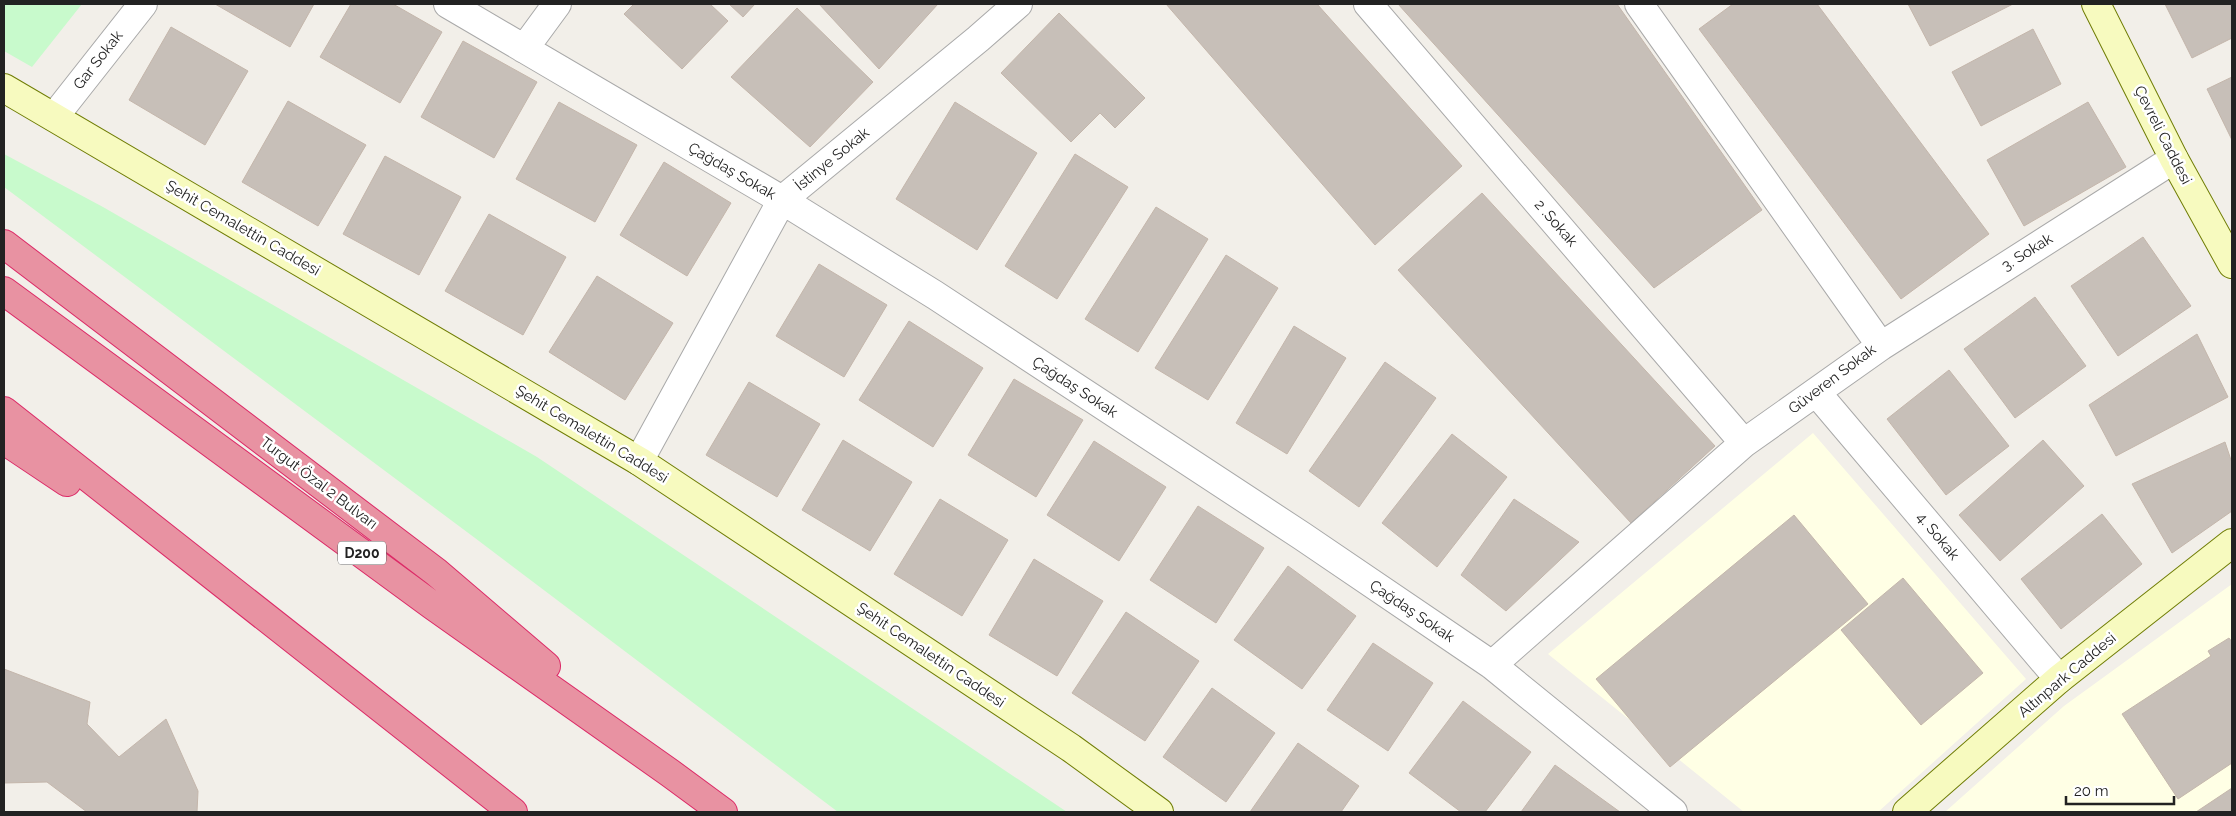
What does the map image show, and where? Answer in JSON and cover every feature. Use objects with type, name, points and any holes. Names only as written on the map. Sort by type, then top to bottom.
[{"type":"highway","name":"Turgut Özal 2 Bulvarı","points":[[4,244],[436,572],[670,773]]},
{"type":"highway","name":"Turgut Özal 2 Bulvarı","points":[[4,290],[424,599],[723,812]]},
{"type":"highway","points":[[4,411],[513,812]]},
{"type":"highway","points":[[4,440],[229,589]]},
{"type":"street","name":"Gar Sokak","points":[[54,117],[142,4]]},
{"type":"street","name":"Çağdaş Sokak","points":[[448,4],[782,200],[935,295],[1193,465],[1492,665],[1673,812]]},
{"type":"street","points":[[524,49],[557,4]]},
{"type":"street","name":"İstinye Sokak","points":[[639,461],[782,200],[1018,4]]},
{"type":"street","name":"2 .Sokak","points":[[1368,4],[1744,443]]},
{"type":"street","name":"Güveren Sokak","points":[[1492,665],[1744,443],[1880,346],[1639,4]]},
{"type":"street","name":"Çevreli Caddesi","points":[[2096,4],[2174,159],[2232,264]]},
{"type":"street","name":"Şehit Cemalettin Caddesi","points":[[4,88],[639,461],[1070,748],[1159,812]]},
{"type":"street","name":"3. Sokak","points":[[1880,346],[2174,159]]},
{"type":"street","name":"4. Sokak","points":[[1816,392],[2059,679]]},
{"type":"street","name":"Altınpark Caddesi","points":[[1907,812],[2059,679],[2232,543]]},
{"type":"shaded area","points":[[1813,433],[2026,679],[1878,812],[1744,812],[1548,654]]},
{"type":"shaded area","points":[[2232,584],[2232,812],[1945,812],[2064,706]]},
{"type":"green space","points":[[4,4],[82,4],[32,67],[4,51]]},
{"type":"green space","points":[[4,154],[103,207],[537,457],[1067,812],[838,812],[475,538],[4,187]]},
{"type":"building","points":[[215,4],[314,4],[290,47]]},
{"type":"building","points":[[351,4],[393,4],[442,32],[400,103],[320,57]]},
{"type":"building","points":[[634,4],[710,4],[728,21],[682,69],[624,14]]},
{"type":"building","points":[[729,4],[755,4],[743,17]]},
{"type":"building","points":[[819,4],[938,4],[879,69]]},
{"type":"building","points":[[1166,4],[1317,4],[1462,166],[1375,245]]},
{"type":"building","points":[[1398,4],[1617,4],[1762,210],[1654,288]]},
{"type":"building","points":[[1733,4],[1817,4],[1989,234],[1901,299],[1699,29]]},
{"type":"building","points":[[1908,4],[2013,4],[1930,46]]},
{"type":"building","points":[[2165,4],[2232,4],[2232,38],[2192,58]]},
{"type":"building","points":[[797,8],[873,82],[810,147],[731,77]]},
{"type":"building","points":[[1059,13],[1145,98],[1115,128],[1100,113],[1071,142],[1001,73]]},
{"type":"building","points":[[171,27],[248,71],[205,145],[129,100]]},
{"type":"building","points":[[2033,29],[2061,84],[1981,126],[1952,72]]},
{"type":"building","points":[[463,41],[537,82],[494,158],[421,117]]},
{"type":"building","points":[[2232,77],[2232,140],[2207,89]]},
{"type":"building","points":[[288,101],[366,145],[318,226],[242,182]]},
{"type":"building","points":[[559,102],[637,145],[595,222],[516,179]]},
{"type":"building","points":[[955,102],[1037,153],[977,250],[896,199]]},
{"type":"building","points":[[2088,102],[2126,167],[2024,226],[1987,160]]},
{"type":"building","points":[[1075,154],[1128,187],[1057,299],[1005,266]]},
{"type":"building","points":[[385,156],[461,197],[419,275],[343,234]]},
{"type":"building","points":[[664,162],[731,203],[687,276],[620,235]]},
{"type":"building","points":[[1482,193],[1715,446],[1631,523],[1398,270]]},
{"type":"building","points":[[1156,207],[1208,239],[1138,352],[1085,319]]},
{"type":"building","points":[[489,214],[566,257],[523,335],[445,291]]},
{"type":"building","points":[[2143,237],[2191,306],[2118,356],[2071,286]]},
{"type":"building","points":[[1226,255],[1278,288],[1208,400],[1155,368]]},
{"type":"building","points":[[819,264],[887,305],[844,377],[776,336]]},
{"type":"building","points":[[597,276],[673,323],[625,400],[549,352]]},
{"type":"building","points":[[2035,297],[2086,366],[2015,418],[1964,349]]},
{"type":"building","points":[[909,321],[983,368],[933,447],[859,400]]},
{"type":"building","points":[[1294,326],[1346,358],[1287,454],[1236,423]]},
{"type":"building","points":[[2197,334],[2228,397],[2116,456],[2089,405]]},
{"type":"building","points":[[1385,362],[1436,398],[1359,507],[1309,471]]},
{"type":"building","points":[[1949,370],[2009,446],[1946,495],[1887,419]]},
{"type":"building","points":[[1014,379],[1083,420],[1036,497],[968,455]]},
{"type":"building","points":[[749,382],[820,424],[777,497],[706,455]]},
{"type":"building","points":[[1452,434],[1507,477],[1437,567],[1382,523]]},
{"type":"building","points":[[843,440],[912,482],[870,551],[802,510]]},
{"type":"building","points":[[2043,440],[2084,486],[2000,561],[1959,515]]},
{"type":"building","points":[[1094,441],[1166,487],[1119,561],[1047,515]]},
{"type":"building","points":[[2225,442],[2232,463],[2232,511],[2172,553],[2132,484]]},
{"type":"building","points":[[940,499],[1008,540],[962,616],[894,574]]},
{"type":"building","points":[[1514,499],[1579,542],[1506,611],[1461,575]]},
{"type":"building","points":[[1198,506],[1264,548],[1216,623],[1150,580]]},
{"type":"building","points":[[2102,514],[2142,564],[2061,629],[2021,579]]},
{"type":"building","points":[[1794,515],[1868,604],[1670,767],[1596,679]]},
{"type":"building","points":[[1034,559],[1103,601],[1057,676],[989,635]]},
{"type":"building","points":[[1288,566],[1356,616],[1302,689],[1234,640]]},
{"type":"building","points":[[1903,578],[1983,673],[1921,725],[1841,630]]},
{"type":"building","points":[[1126,612],[1199,661],[1145,741],[1072,693]]},
{"type":"building","points":[[2229,638],[2232,642],[2232,763],[2178,799],[2122,714],[2211,656],[2208,651]]},
{"type":"building","points":[[1373,643],[1433,683],[1388,751],[1327,710]]},
{"type":"building","points":[[4,669],[90,702],[87,724],[119,757],[166,719],[198,791],[197,812],[87,812],[47,782],[4,783]]},
{"type":"building","points":[[1212,688],[1275,733],[1226,802],[1163,757]]},
{"type":"building","points":[[1463,701],[1531,752],[1485,812],[1461,812],[1409,773]]},
{"type":"building","points":[[1298,743],[1359,786],[1341,812],[1250,812]]},
{"type":"building","points":[[1555,765],[1620,812],[1521,812]]},
{"type":"building","points":[[2232,788],[2232,812],[2196,812]]}]
